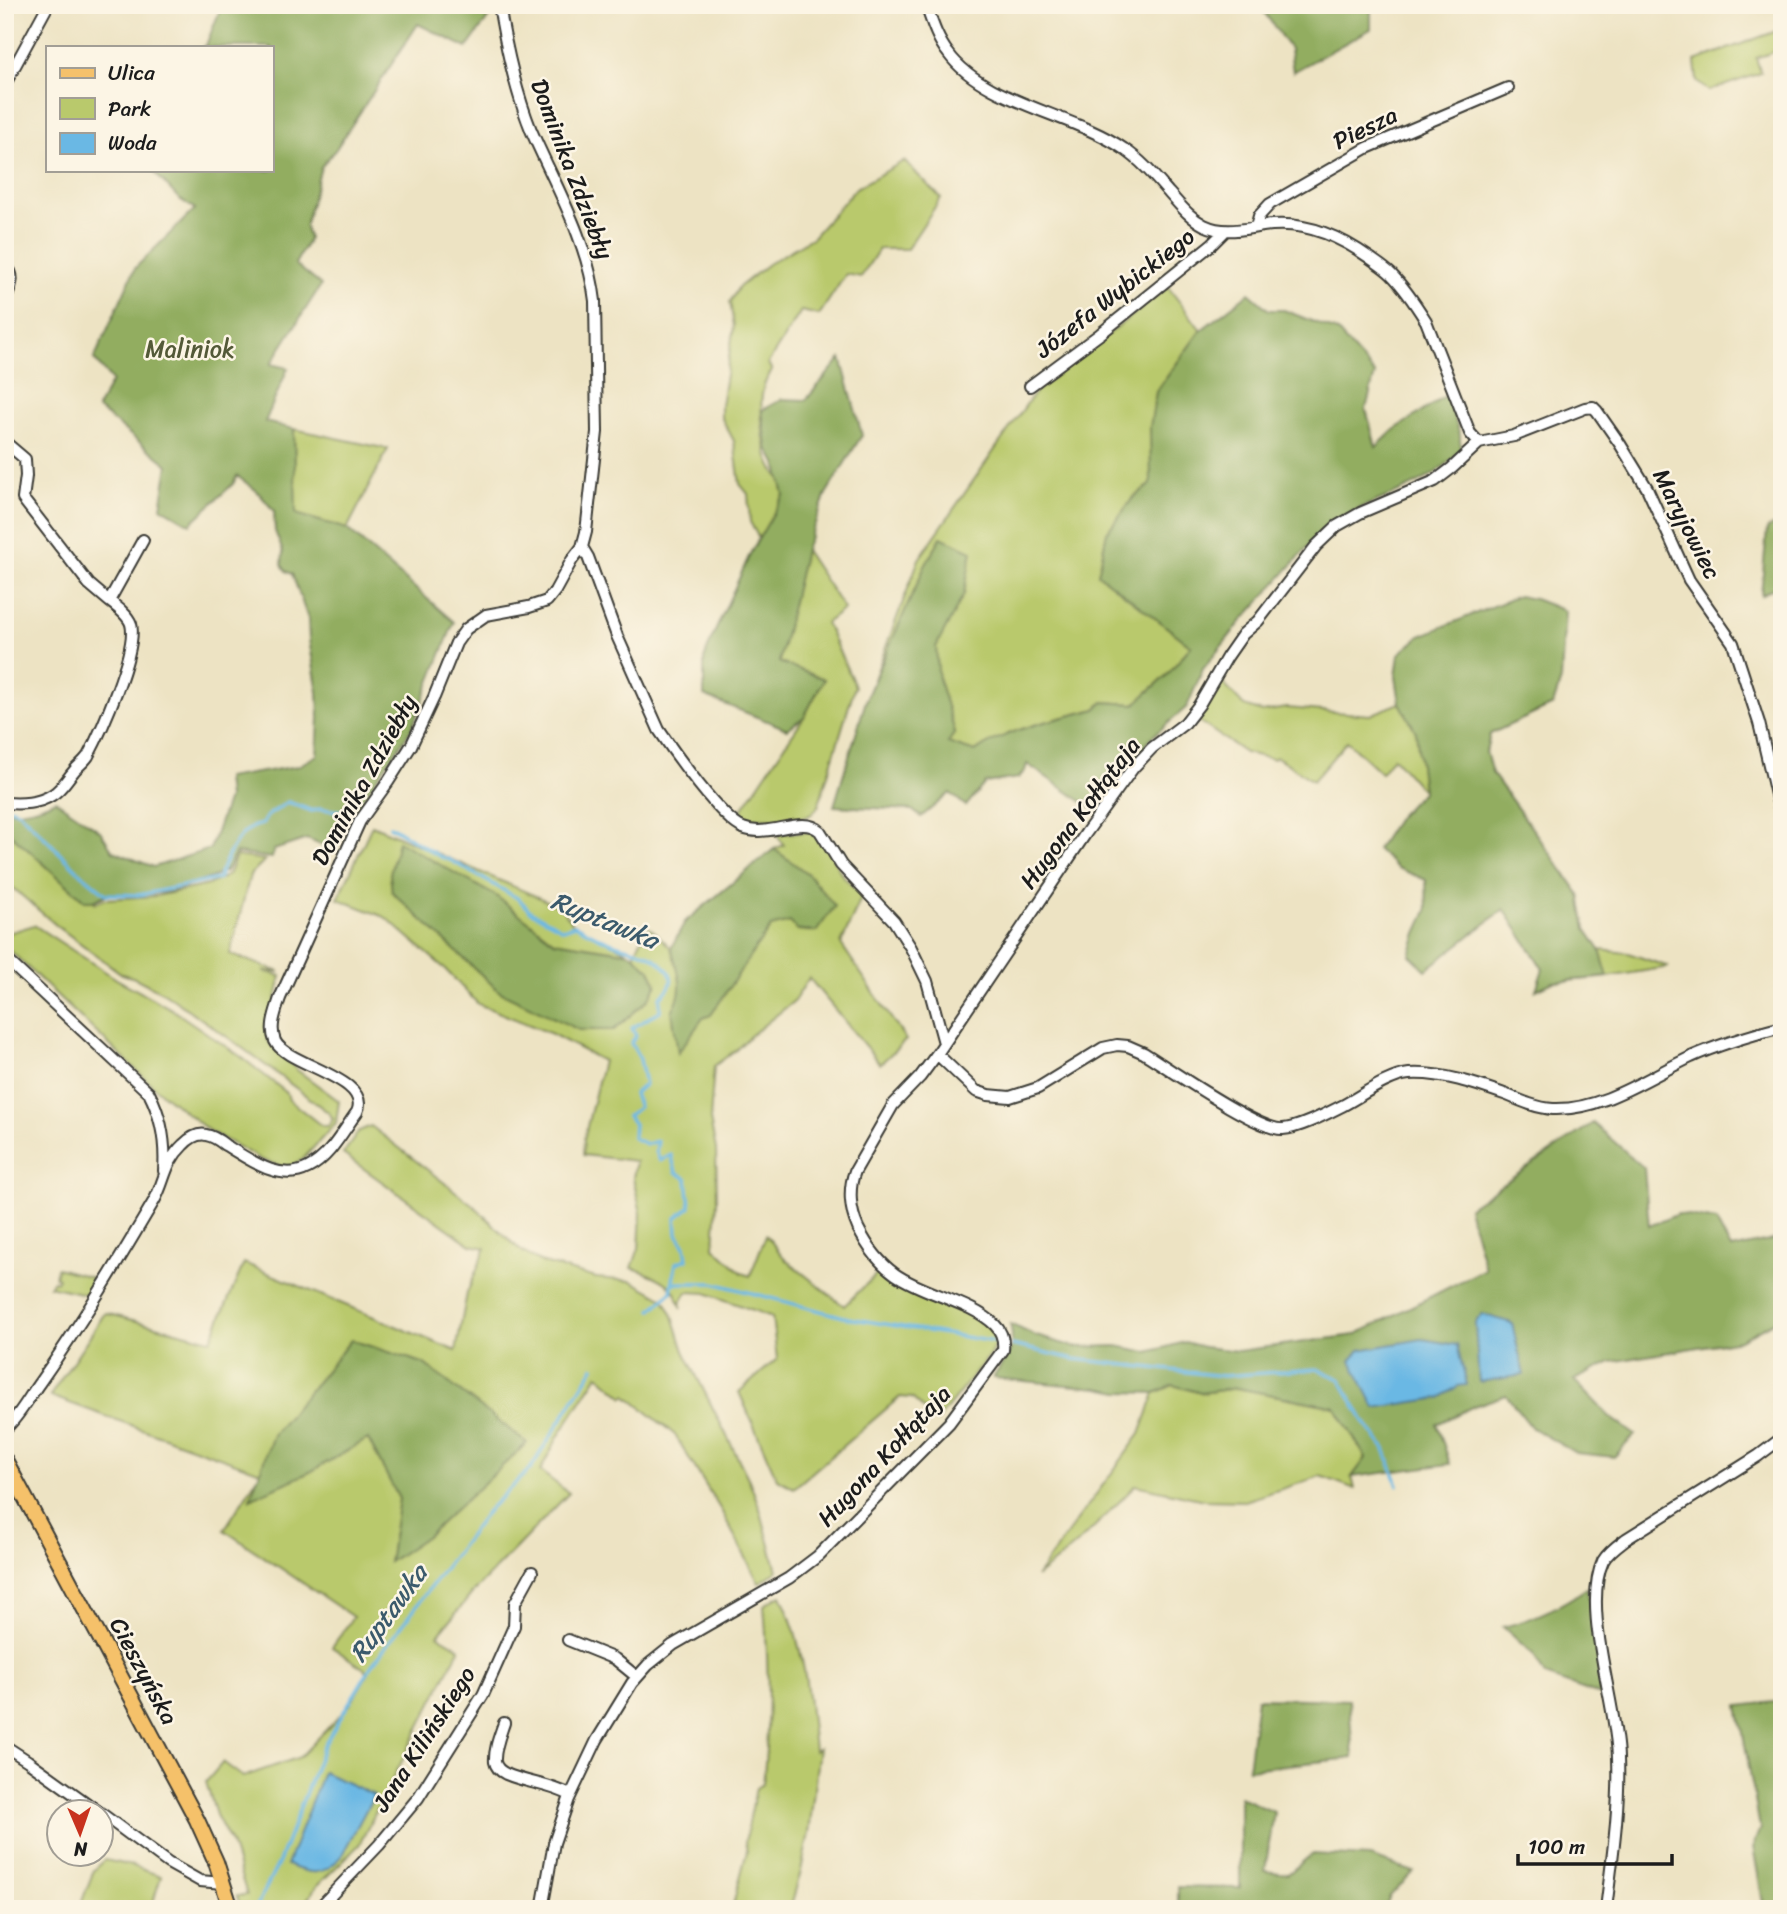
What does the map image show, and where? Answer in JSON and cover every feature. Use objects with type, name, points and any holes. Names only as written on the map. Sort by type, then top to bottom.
[{"type":"main road","name":"Cieszyńska","points":[[5,1460],[197,1820],[211,1850],[231,1909]]},
{"type":"street","points":[[5,84],[48,5]]},
{"type":"street","name":"Dominika Zdziebły","points":[[5,1429],[52,1366],[107,1280],[156,1198],[174,1154],[195,1136],[205,1135],[262,1167],[293,1173],[308,1168],[330,1150],[357,1112],[358,1099],[350,1088],[279,1047],[274,1039],[273,1029],[280,998],[360,821],[411,746],[456,643],[466,629],[486,615],[547,601],[582,547],[597,432],[595,301],[592,279],[570,217],[530,127],[514,80],[499,5]]},
{"type":"street","points":[[926,5],[948,54],[971,75],[984,85],[1114,143],[1139,160],[1191,217],[1205,226],[1224,232],[1288,224],[1308,227],[1332,234],[1352,245],[1391,273],[1426,321],[1470,433],[1479,443]]},
{"type":"street","name":"Piesza","points":[[1256,227],[1259,216],[1270,204],[1367,148],[1508,88]]},
{"type":"street","name":"Józefa Wybickiego","points":[[1030,386],[1111,326],[1224,232]]},
{"type":"street","points":[[5,265],[12,274],[5,301]]},
{"type":"street","name":"Maryjowiec","points":[[1479,443],[1514,436],[1585,408],[1593,407],[1597,411],[1647,488],[1689,580],[1733,643],[1759,723],[1782,820]]},
{"type":"street","points":[[5,442],[25,459],[23,499],[89,584],[126,616],[131,623],[132,635],[120,684],[87,758],[52,795],[38,802],[5,803]]},
{"type":"street","name":"Hugona Kołłątaja","points":[[542,1909],[554,1843],[570,1796],[597,1740],[637,1678],[648,1665],[673,1645],[789,1578],[818,1556],[949,1423],[1003,1350],[1004,1343],[999,1330],[987,1318],[907,1282],[894,1273],[874,1254],[856,1223],[850,1194],[851,1181],[893,1105],[920,1077],[937,1054],[1133,768],[1185,723],[1243,634],[1258,621],[1316,546],[1336,526],[1435,481],[1479,443]]},
{"type":"street","points":[[109,601],[142,540]]},
{"type":"street","points":[[582,547],[588,556],[617,636],[659,730],[668,743],[719,808],[737,826],[745,830],[765,832],[794,825],[809,825],[820,831],[841,865],[894,921],[911,948],[927,981],[944,1043]]},
{"type":"street","name":"Dominika Zdziebły","points":[[5,958],[149,1093],[162,1130],[164,1174]]},
{"type":"street","points":[[937,1054],[976,1091],[1010,1097],[1038,1088],[1103,1048],[1128,1046],[1254,1121],[1275,1129],[1283,1129],[1339,1107],[1395,1077],[1406,1074],[1431,1075],[1476,1083],[1545,1108],[1566,1108],[1591,1103],[1648,1081],[1693,1056],[1782,1027]]},
{"type":"street","points":[[1606,1909],[1619,1759],[1616,1723],[1597,1621],[1598,1578],[1604,1561],[1610,1552],[1626,1539],[1782,1438]]},
{"type":"street","name":"Jana Kilińskiego","points":[[318,1909],[379,1845],[418,1798],[483,1695],[514,1626],[515,1603],[532,1573]]},
{"type":"street","points":[[568,1640],[615,1659],[637,1678]]},
{"type":"street","points":[[504,1723],[496,1748],[497,1768],[505,1773],[558,1789],[570,1796]]},
{"type":"street","points":[[5,1746],[80,1798]]},
{"type":"street","points":[[116,1825],[168,1863],[200,1881],[223,1883]]},
{"type":"green space","name":"Maliniok","points":[[222,5],[494,5],[495,8],[467,48],[418,24],[336,149],[321,167],[305,226],[309,239],[295,264],[321,285],[271,364],[288,368],[265,422],[294,429],[296,514],[347,529],[454,622],[411,730],[351,815],[334,851],[307,839],[274,850],[272,858],[236,853],[226,871],[171,892],[106,895],[94,901],[85,901],[5,829],[5,811],[30,809],[55,800],[100,831],[113,851],[154,867],[210,849],[228,798],[226,778],[298,766],[317,755],[318,692],[308,619],[292,574],[282,565],[283,552],[275,531],[274,511],[257,491],[237,476],[233,484],[190,524],[161,507],[168,465],[97,408],[112,381],[94,359],[135,268],[195,209],[179,199],[154,172],[273,172],[273,46],[204,46]]},
{"type":"green space","points":[[1259,5],[1371,5],[1371,29],[1293,72],[1290,49]]},
{"type":"green space","points":[[1782,29],[1782,49],[1756,58],[1761,73],[1709,91],[1697,82],[1695,61]]},
{"type":"green space","points":[[904,161],[941,198],[907,249],[879,249],[861,277],[846,274],[819,315],[801,311],[768,363],[772,371],[762,394],[765,446],[778,476],[796,489],[805,550],[844,609],[826,623],[855,686],[818,807],[810,815],[796,818],[744,817],[738,815],[804,717],[824,679],[779,662],[793,600],[750,522],[748,494],[740,484],[734,441],[721,417],[734,326],[730,302],[738,288],[768,264],[813,237],[856,188]]},
{"type":"green space","points":[[1168,287],[1201,330],[1156,392],[1151,484],[1133,498],[1191,646],[1168,674],[1135,704],[1103,702],[1096,709],[1018,730],[975,752],[947,743],[842,779],[868,695],[919,559],[1035,392]]},
{"type":"green space","points":[[1249,293],[1269,310],[1284,310],[1337,331],[1375,374],[1366,409],[1376,447],[1394,430],[1447,395],[1460,435],[1460,450],[1431,476],[1359,509],[1324,529],[1240,623],[1203,669],[1187,707],[1151,738],[1096,811],[1027,764],[1025,771],[1018,778],[985,783],[966,806],[950,793],[921,817],[912,810],[834,806],[868,694],[925,566],[941,537],[972,551],[964,594],[936,647],[939,680],[955,732],[948,743],[975,752],[1018,730],[1096,709],[1103,702],[1135,704],[1168,674],[1191,646],[1098,574],[1107,532],[1133,498],[1151,484],[1150,427],[1156,392],[1201,330]]},
{"type":"green space","points":[[841,358],[862,435],[826,494],[805,550],[779,662],[824,679],[804,717],[787,729],[704,696],[704,659],[751,552],[784,495],[776,463],[767,447],[762,410],[782,399],[806,400]]},
{"type":"green space","points":[[294,429],[388,449],[347,529],[295,514]]},
{"type":"green space","points":[[1782,520],[1782,584],[1761,595],[1767,529]]},
{"type":"green space","points":[[1518,596],[1565,611],[1561,680],[1553,705],[1490,734],[1486,752],[1492,773],[1580,895],[1586,929],[1600,950],[1608,977],[1553,982],[1536,990],[1543,969],[1504,909],[1426,970],[1410,955],[1427,911],[1426,880],[1397,868],[1377,849],[1398,817],[1423,791],[1416,732],[1400,703],[1396,677],[1399,654],[1420,636]]},
{"type":"green space","points":[[1217,677],[1244,706],[1262,712],[1287,708],[1370,715],[1400,703],[1553,705],[1490,734],[1486,752],[1489,769],[1580,895],[1586,929],[1600,950],[1628,953],[1669,967],[1602,978],[1553,982],[1536,990],[1543,969],[1504,908],[1481,857],[1393,757],[1381,773],[1347,741],[1313,781],[1277,757],[1273,759],[1245,753],[1197,720]]},
{"type":"green space","points":[[372,825],[561,907],[573,924],[634,955],[647,927],[671,948],[685,922],[774,849],[784,845],[776,834],[818,831],[842,875],[862,896],[841,944],[906,1040],[880,1064],[809,978],[794,1001],[714,1066],[710,1120],[716,1149],[714,1247],[742,1273],[750,1276],[766,1235],[786,1260],[844,1306],[882,1269],[896,1282],[994,1328],[998,1339],[990,1355],[937,1421],[912,1398],[900,1397],[794,1488],[777,1479],[739,1392],[777,1359],[772,1317],[706,1293],[687,1292],[680,1304],[674,1291],[666,1283],[632,1268],[639,1248],[641,1213],[633,1178],[636,1161],[583,1155],[584,1139],[603,1061],[552,1034],[478,1004],[443,967],[385,917],[338,899]]},
{"type":"green space","points":[[5,829],[85,901],[96,903],[105,899],[157,896],[208,885],[228,875],[236,856],[265,860],[250,875],[230,954],[280,972],[263,971],[281,976],[267,1040],[297,1070],[339,1101],[336,1123],[303,1159],[290,1167],[284,1167],[262,1160],[208,1130],[154,1087],[5,946],[5,934],[34,925],[118,980],[170,1008],[240,1056],[287,1093],[289,1100],[318,1123],[328,1126],[333,1119],[329,1113],[233,1041],[164,993],[122,974],[57,926],[5,881]]},
{"type":"green space","points":[[398,841],[496,896],[554,941],[631,953],[650,970],[657,984],[648,1000],[614,1030],[579,1030],[500,992],[392,892],[390,874]]},
{"type":"green space","points":[[774,849],[808,874],[835,906],[816,932],[797,930],[790,922],[771,927],[711,1015],[703,1018],[678,1053],[672,1011],[677,1003],[680,980],[671,948],[685,922]]},
{"type":"green space","points":[[1593,1123],[1644,1168],[1649,1226],[1678,1214],[1716,1221],[1731,1249],[1782,1238],[1782,1317],[1740,1340],[1611,1362],[1574,1380],[1609,1416],[1635,1435],[1614,1457],[1576,1453],[1532,1428],[1506,1395],[1474,1406],[1437,1424],[1450,1464],[1352,1477],[1366,1458],[1335,1407],[1237,1388],[1201,1393],[1173,1385],[1155,1393],[1120,1392],[993,1378],[1011,1346],[1010,1324],[1036,1336],[1075,1347],[1117,1346],[1148,1352],[1185,1342],[1238,1351],[1355,1335],[1485,1269],[1468,1208]]},
{"type":"green space","points":[[371,1126],[473,1205],[520,1250],[540,1262],[596,1278],[632,1281],[664,1299],[673,1316],[684,1351],[749,1480],[777,1571],[759,1583],[722,1512],[675,1435],[598,1375],[558,1437],[540,1471],[569,1493],[474,1591],[438,1635],[460,1648],[359,1845],[317,1886],[300,1909],[241,1909],[237,1896],[247,1895],[231,1843],[216,1815],[206,1782],[223,1762],[243,1777],[300,1757],[349,1706],[369,1672],[332,1647],[353,1617],[224,1530],[261,1472],[50,1396],[105,1313],[211,1340],[244,1263],[456,1351],[467,1293],[486,1248],[471,1245],[343,1154],[359,1131]]},
{"type":"green space","points":[[57,1268],[94,1280],[85,1294],[49,1286],[53,1281],[57,1282]]},
{"type":"green space","points":[[351,1340],[423,1363],[527,1443],[427,1536],[389,1562],[399,1499],[368,1439],[310,1472],[250,1499],[273,1435]]},
{"type":"green space","points":[[1173,1385],[1201,1393],[1237,1388],[1335,1407],[1366,1458],[1352,1477],[1355,1489],[1321,1476],[1245,1501],[1204,1500],[1136,1485],[1075,1546],[1036,1577],[1140,1434],[1155,1393]]},
{"type":"green space","points":[[1587,1588],[1605,1697],[1545,1676],[1534,1655],[1503,1627],[1547,1612]]},
{"type":"green space","points":[[781,1595],[800,1652],[814,1751],[819,1748],[809,1833],[790,1909],[732,1909],[747,1851],[745,1842],[756,1788],[763,1784],[768,1694],[764,1605]]},
{"type":"green space","points":[[1257,1698],[1349,1700],[1353,1758],[1248,1769]]},
{"type":"green space","points":[[1782,1701],[1782,1909],[1764,1909],[1753,1846],[1760,1828],[1738,1706]]},
{"type":"green space","points":[[1240,1797],[1274,1812],[1265,1871],[1288,1874],[1312,1854],[1370,1857],[1414,1872],[1390,1896],[1384,1909],[1175,1909],[1178,1907],[1178,1887],[1240,1888]]},
{"type":"green space","points":[[116,1862],[161,1876],[151,1909],[79,1909],[94,1870],[116,1868]]},
{"type":"water","points":[[1482,1314],[1512,1323],[1524,1375],[1479,1382],[1475,1323]]},
{"type":"water","points":[[1422,1339],[1457,1345],[1467,1385],[1458,1386],[1440,1398],[1375,1408],[1351,1361],[1360,1350]]},
{"type":"water","points":[[323,1772],[374,1795],[336,1862],[317,1872],[303,1871],[287,1865]]},
{"type":"waterway","name":"Ruptawka","points":[[11,808],[19,812],[77,870],[106,894],[139,895],[218,879],[239,838],[253,827],[262,824],[267,816],[288,802],[312,811],[320,809],[358,815]]},
{"type":"waterway","name":"Ruptawka","points":[[390,826],[519,899],[530,911],[563,929],[575,925],[610,942],[647,954],[668,970],[670,986],[660,997],[660,1011],[632,1028],[636,1036],[631,1043],[640,1059],[645,1084],[634,1094],[639,1107],[628,1116],[634,1124],[633,1138],[646,1144],[658,1141],[656,1151],[660,1161],[671,1155],[676,1172],[687,1179],[690,1207],[676,1218],[677,1234],[685,1246],[687,1259],[676,1263],[671,1292],[652,1310]]},
{"type":"waterway","points":[[672,1283],[713,1283],[848,1318],[995,1342]]},
{"type":"waterway","points":[[1012,1345],[1074,1359],[1223,1376],[1317,1369],[1340,1379],[1365,1423],[1385,1449],[1398,1485]]},
{"type":"waterway","name":"Ruptawka","points":[[256,1908],[279,1862],[324,1745],[372,1665],[490,1508],[531,1468],[594,1367]]}]
